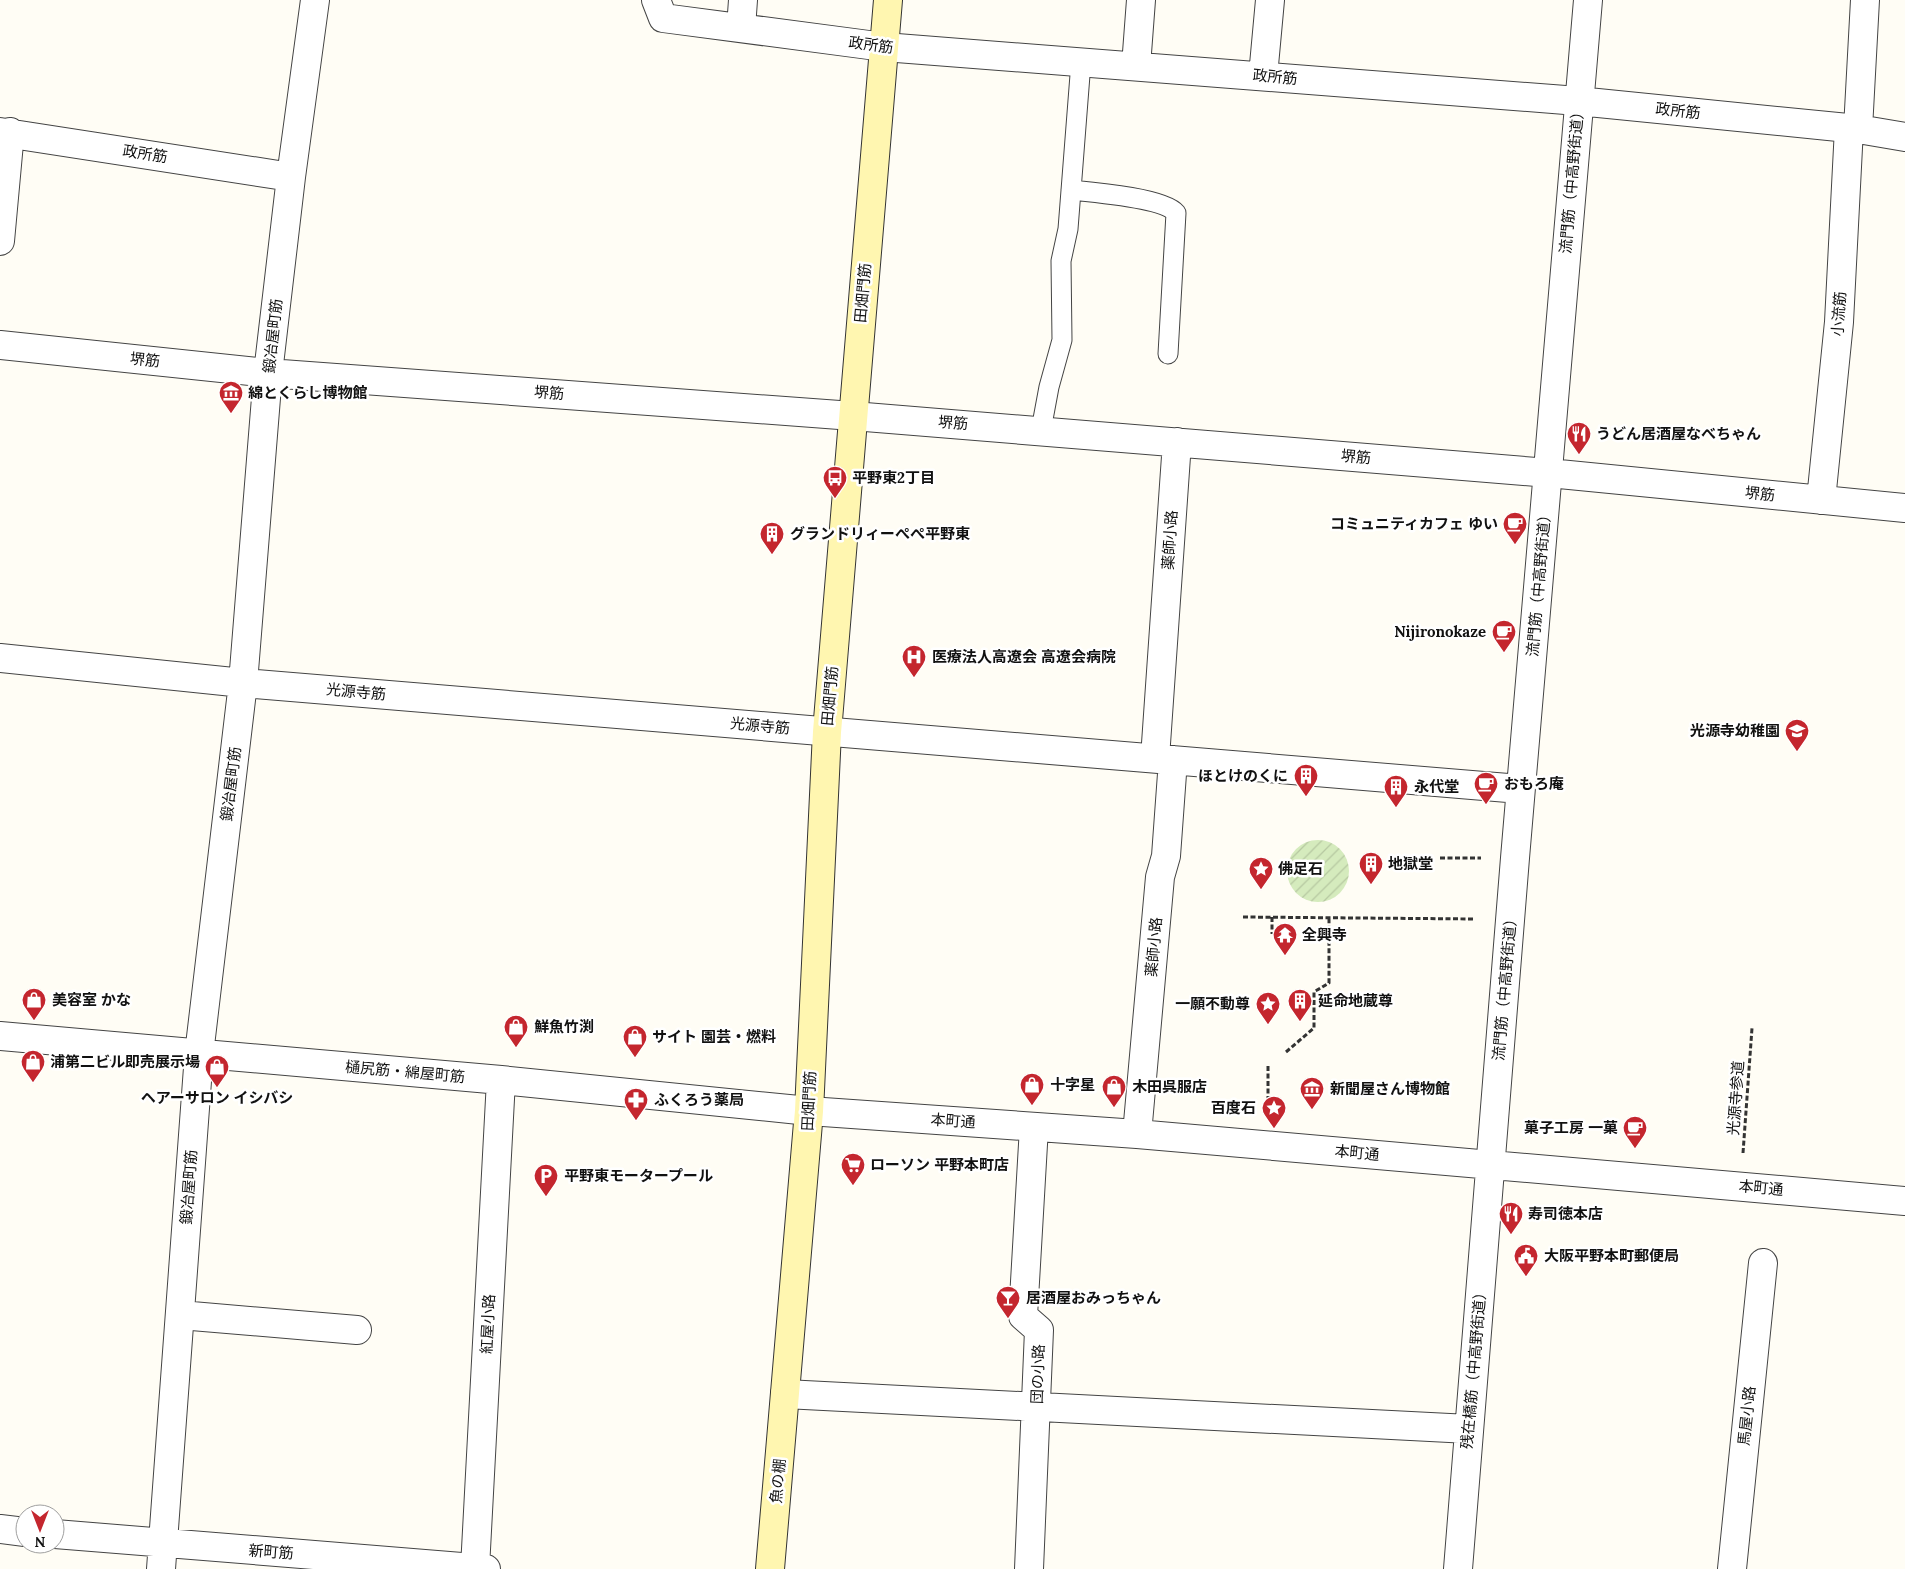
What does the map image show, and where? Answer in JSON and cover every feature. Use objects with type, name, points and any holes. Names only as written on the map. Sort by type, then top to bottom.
[{"type":"street","name":"鍛冶屋町筋","points":[[162,1557],[199,1054],[243,683],[268,372],[291,177],[315,0]]},
{"type":"street","name":"政所筋","points":[[656,0],[663,18],[884,47],[1578,102],[1853,129],[1905,136]]},
{"type":"street","points":[[741,28],[743,0]]},
{"type":"street","name":"田畑門筋","points":[[785,1394],[809,1111],[827,732],[888,0]]},
{"type":"street","points":[[1136,66],[1141,0]]},
{"type":"street","points":[[1263,76],[1270,0]]},
{"type":"street","name":"流門筋（中高野街道）","points":[[1490,1164],[1520,789],[1549,473],[1578,102],[1588,0]]},
{"type":"street","name":"小流筋","points":[[1821,500],[1839,322],[1864,0]]},
{"type":"street","name":"政所筋","points":[[5,132],[291,177]]},
{"type":"street","points":[[0,241],[5,132]]},
{"type":"street","name":"堺筋","points":[[0,345],[268,372],[1042,430],[1549,473],[1905,508]]},
{"type":"street","name":"薬師小路","points":[[1137,1134],[1160,877],[1166,856],[1164,759],[1177,442]]},
{"type":"street","name":"光源寺筋","points":[[0,658],[243,683],[1520,789]]},
{"type":"street","name":"樋尻筋・綿屋町筋","points":[[0,1036],[501,1080],[809,1111]]},
{"type":"street","name":"紅屋小路","points":[[481,1568],[501,1080]]},
{"type":"street","name":"本町通","points":[[809,1111],[1137,1134],[1905,1201]]},
{"type":"street","name":"団の小路","points":[[1029,1569],[1039,1330],[1023,1316],[1034,1127]]},
{"type":"street","name":"残在橋筋（中高野街道）","points":[[1458,1569],[1490,1164]]},
{"type":"street","name":"馬屋小路","points":[[1732,1569],[1763,1263]]},
{"type":"street","points":[[180,1316],[356,1330]]},
{"type":"street","points":[[785,1394],[1469,1429]]},
{"type":"street","name":"魚の棚","points":[[770,1569],[785,1394]]},
{"type":"street","points":[[0,1529],[15,1531]]},
{"type":"street","name":"新町筋","points":[[65,1536],[162,1557],[481,1568]]},
{"type":"lane","points":[[1042,430],[1049,387],[1062,340],[1061,261],[1068,229],[1081,62]]},
{"type":"lane","points":[[1071,190],[1127,195],[1167,207],[1176,213],[1168,354]]},
{"type":"path","points":[[1440,858],[1488,858]]},
{"type":"path","points":[[1243,917],[1510,919]]},
{"type":"path","points":[[1272,917],[1272,934]]},
{"type":"path","points":[[1286,1052],[1314,1028],[1314,992],[1329,983],[1329,917]]},
{"type":"path","name":"光源寺参道","points":[[1742,1161],[1752,1028]]},
{"type":"path","points":[[1268,1066],[1268,1145]]},
{"type":"green space","points":[[1312,840],[1324,840],[1340,849],[1347,859],[1349,871],[1347,883],[1340,893],[1324,902],[1312,902],[1301,897],[1292,888],[1287,877],[1287,865],[1292,854],[1301,845]]},
{"type":"place","name":"綿とくらし博物館","points":[[231,414]]},
{"type":"place","name":"うどん居酒屋なべちゃん","points":[[1579,455]]},
{"type":"place","name":"平野東2丁目","points":[[835,499]]},
{"type":"place","name":"コミュニティカフェ ゆい","points":[[1515,545]]},
{"type":"place","name":"グランドリィーぺぺ平野東","points":[[772,555]]},
{"type":"place","name":"Nijironokaze","points":[[1504,653]]},
{"type":"place","name":"医療法人高遼会 高遼会病院","points":[[914,678]]},
{"type":"place","name":"光源寺幼稚園","points":[[1797,752]]},
{"type":"place","name":"ほとけのくに","points":[[1306,797]]},
{"type":"place","name":"おもろ庵","points":[[1486,805]]},
{"type":"place","name":"永代堂","points":[[1396,808]]},
{"type":"place","name":"地獄堂","points":[[1371,885]]},
{"type":"place","name":"佛足石","points":[[1261,890]]},
{"type":"place","name":"全興寺","points":[[1285,956]]},
{"type":"place","name":"美容室 かな","points":[[34,1021]]},
{"type":"place","name":"延命地蔵尊","points":[[1300,1022]]},
{"type":"place","name":"一願不動尊","points":[[1268,1025]]},
{"type":"place","name":"鮮魚竹渕","points":[[516,1048]]},
{"type":"place","name":"サイト 園芸・燃料","points":[[635,1058]]},
{"type":"place","name":"浦第二ビル即売展示場","points":[[33,1083]]},
{"type":"place","name":"ヘアーサロン イシバシ","points":[[217,1088]]},
{"type":"place","name":"十字星","points":[[1032,1106]]},
{"type":"place","name":"木田呉服店","points":[[1114,1108]]},
{"type":"place","name":"新聞屋さん博物館","points":[[1312,1110]]},
{"type":"place","name":"ふくろう薬局","points":[[636,1121]]},
{"type":"place","name":"百度石","points":[[1274,1129]]},
{"type":"place","name":"菓子工房 一菓","points":[[1635,1149]]},
{"type":"place","name":"ローソン 平野本町店","points":[[853,1186]]},
{"type":"place","name":"平野東モータープール","points":[[546,1197]]},
{"type":"place","name":"寿司徳本店","points":[[1511,1235]]},
{"type":"place","name":"大阪平野本町郵便局","points":[[1526,1277]]},
{"type":"place","name":"居酒屋おみっちゃん","points":[[1008,1319]]}]
